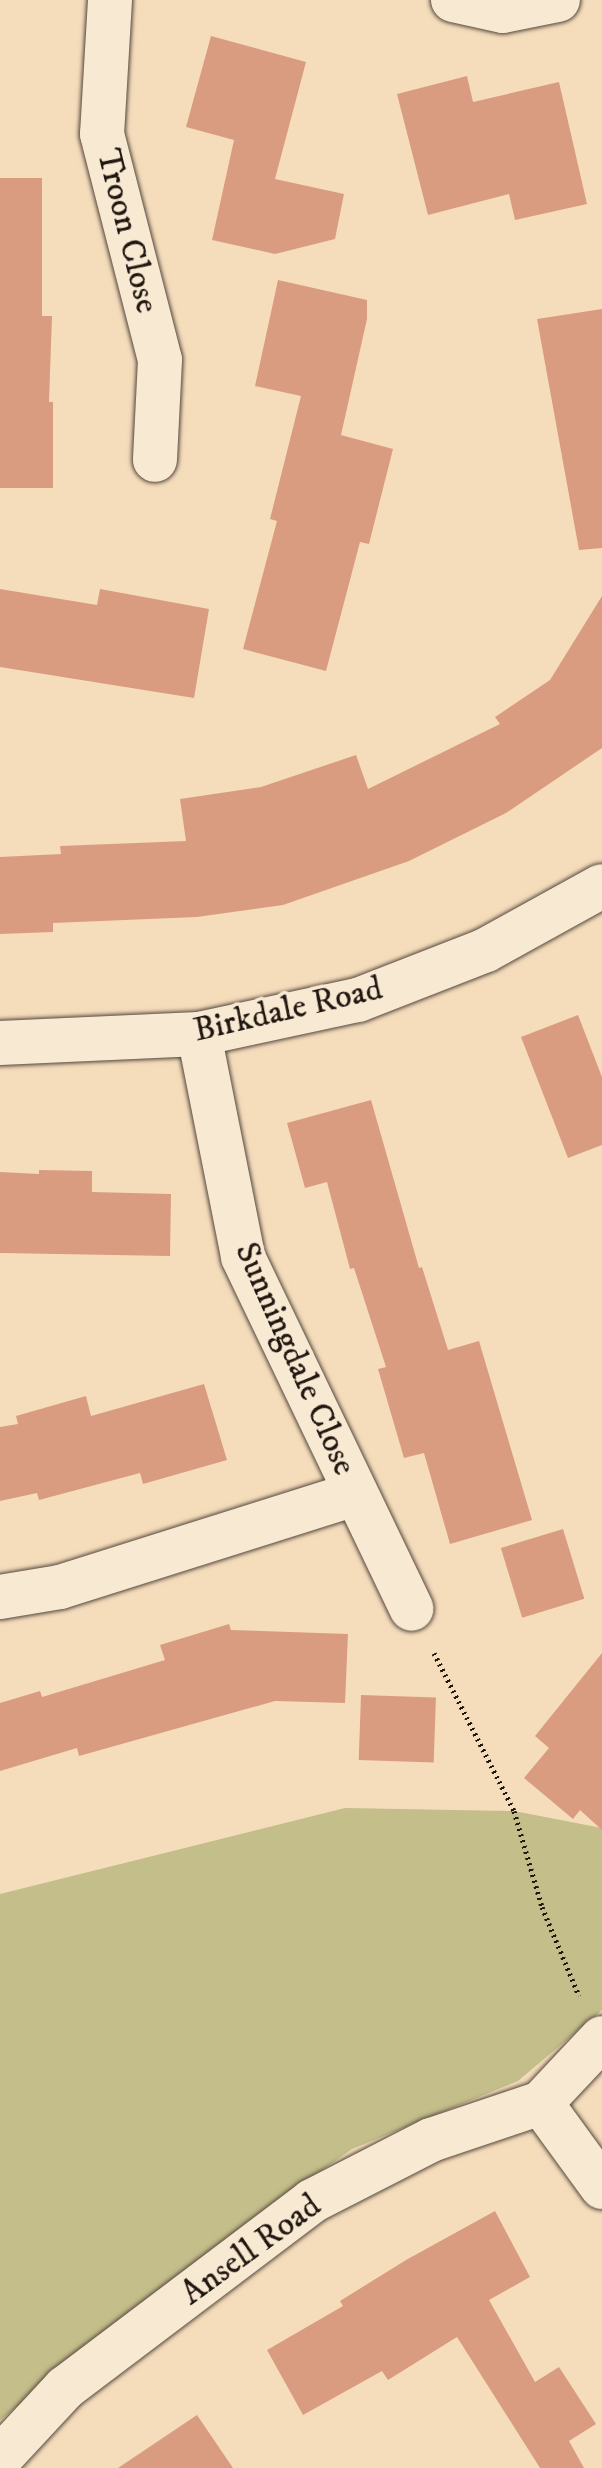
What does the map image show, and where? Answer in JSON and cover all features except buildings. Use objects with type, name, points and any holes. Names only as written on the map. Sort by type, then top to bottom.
[{"type":"street","name":"Troon Close","points":[[110,0],[102,134],[160,360],[155,460]]},
{"type":"street","points":[[453,0],[503,11],[558,0]]},
{"type":"street","name":"Birkdale Road","points":[[0,1043],[199,1034],[358,1000],[486,950],[602,886]]},
{"type":"street","name":"Sunningdale Close","points":[[199,1034],[243,1257],[412,1609]]},
{"type":"street","name":"Sunningdale Close","points":[[0,1597],[60,1587],[355,1494]]},
{"type":"street","name":"Ansell Road","points":[[0,2458],[65,2388],[312,2201],[431,2140],[541,2103],[594,2021]]},
{"type":"street","points":[[541,2103],[602,2187]]},
{"type":"path","points":[[412,1609],[514,1811],[542,1907],[578,1995],[594,2021]]},
{"type":"shaded area","points":[[345,1808],[514,1811],[602,1828],[602,2010],[518,2081],[352,2149],[245,2224],[0,2420],[0,1894]]}]
